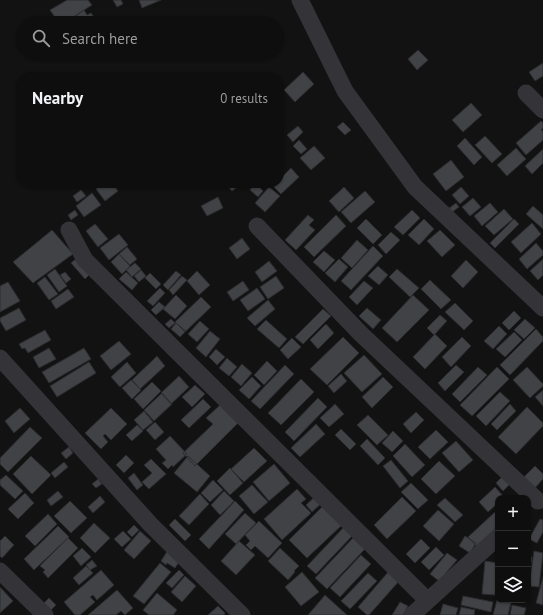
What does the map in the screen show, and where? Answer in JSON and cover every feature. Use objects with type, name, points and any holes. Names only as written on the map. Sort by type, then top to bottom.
[{"type":"street","points":[[300,0],[345,91],[416,187],[543,308]]},
{"type":"street","points":[[526,92],[543,110]]},
{"type":"street","points":[[257,226],[361,334],[536,503]]},
{"type":"street","points":[[69,230],[85,260],[427,600]]},
{"type":"street","points":[[0,358],[151,525],[242,615]]},
{"type":"street","points":[[412,615],[495,540]]},
{"type":"street","points":[[0,571],[45,615]]},
{"type":"building","points":[[67,0],[88,0],[92,5],[75,16],[54,16],[50,10]]},
{"type":"building","points":[[113,0],[121,0],[123,4],[117,7]]},
{"type":"building","points":[[139,0],[161,0],[142,8]]},
{"type":"building","points":[[84,10],[87,15],[91,13],[93,16],[76,16]]},
{"type":"building","points":[[418,50],[428,60],[417,70],[408,59]]},
{"type":"building","points":[[543,63],[543,76],[535,81],[529,72]]},
{"type":"building","points":[[303,72],[314,84],[295,102],[284,90]]},
{"type":"building","points":[[471,103],[482,115],[463,132],[452,120]]},
{"type":"building","points":[[541,121],[543,123],[543,128],[541,130],[543,131],[543,140],[526,155],[516,143]]},
{"type":"building","points":[[343,122],[351,130],[345,135],[337,127]]},
{"type":"building","points":[[298,126],[303,132],[293,142],[287,135]]},
{"type":"building","points":[[485,136],[502,154],[492,163],[475,145]]},
{"type":"building","points":[[465,138],[482,157],[474,165],[457,146]]},
{"type":"building","points":[[299,140],[307,149],[301,154],[293,146]]},
{"type":"building","points":[[314,146],[325,158],[311,170],[300,158]]},
{"type":"building","points":[[516,148],[526,159],[507,176],[497,165]]},
{"type":"building","points":[[543,149],[543,163],[532,174],[525,166]]},
{"type":"building","points":[[451,160],[464,177],[446,191],[433,174]]},
{"type":"building","points":[[291,168],[299,177],[281,194],[275,188],[284,188],[284,175]]},
{"type":"building","points":[[344,187],[354,198],[339,212],[329,201]]},
{"type":"building","points":[[461,187],[469,196],[460,204],[452,195]]},
{"type":"building","points":[[116,188],[118,191],[105,201],[96,189]]},
{"type":"building","points":[[251,188],[260,188],[263,191],[258,197],[250,190]]},
{"type":"building","points":[[268,188],[280,196],[265,212],[255,203]]},
{"type":"building","points":[[81,190],[86,196],[77,202],[73,196]]},
{"type":"building","points":[[365,191],[375,202],[351,223],[341,212]]},
{"type":"building","points":[[92,193],[101,205],[84,217],[76,206]]},
{"type":"building","points":[[218,197],[223,208],[207,216],[201,206]]},
{"type":"building","points":[[473,198],[481,207],[470,216],[462,207]]},
{"type":"building","points":[[456,203],[459,207],[451,213],[448,209]]},
{"type":"building","points":[[490,203],[498,212],[482,226],[474,216]]},
{"type":"building","points":[[533,206],[543,215],[543,229],[526,214]]},
{"type":"building","points":[[504,209],[513,219],[494,235],[485,226]]},
{"type":"building","points":[[75,210],[78,215],[71,220],[68,215]]},
{"type":"building","points":[[412,210],[420,218],[403,235],[394,227]]},
{"type":"building","points":[[308,215],[314,220],[309,225],[315,230],[296,250],[285,240]]},
{"type":"building","points":[[336,215],[346,226],[314,257],[304,247]]},
{"type":"building","points":[[366,219],[382,235],[373,244],[357,228]]},
{"type":"building","points":[[424,219],[434,229],[419,245],[408,235]]},
{"type":"building","points":[[514,219],[519,224],[495,248],[490,243]]},
{"type":"building","points":[[532,223],[541,234],[521,253],[511,242]]},
{"type":"building","points":[[95,224],[108,239],[98,247],[86,231]]},
{"type":"building","points":[[52,230],[73,254],[33,283],[13,262]]},
{"type":"building","points":[[440,230],[455,245],[442,257],[427,241]]},
{"type":"building","points":[[391,232],[400,240],[386,254],[378,245]]},
{"type":"building","points":[[119,234],[128,245],[109,260],[100,248]]},
{"type":"building","points":[[242,238],[250,249],[237,259],[229,248]]},
{"type":"building","points":[[357,240],[368,250],[352,268],[341,258]]},
{"type":"building","points":[[536,243],[543,251],[543,255],[527,269],[519,259]]},
{"type":"building","points":[[373,246],[383,256],[351,290],[341,281]]},
{"type":"building","points":[[127,247],[137,259],[130,265],[119,254]]},
{"type":"building","points":[[324,251],[335,260],[324,272],[313,262]]},
{"type":"building","points":[[119,254],[130,266],[122,274],[111,262]]},
{"type":"building","points":[[78,257],[92,272],[85,279],[71,263]]},
{"type":"building","points":[[339,259],[348,267],[335,282],[325,273]]},
{"type":"building","points":[[543,259],[543,275],[538,280],[530,271]]},
{"type":"building","points":[[466,260],[478,272],[463,288],[451,276]]},
{"type":"building","points":[[269,261],[277,271],[262,282],[255,272]]},
{"type":"building","points":[[135,263],[141,269],[132,277],[126,270]]},
{"type":"building","points":[[378,266],[388,275],[379,285],[368,276]]},
{"type":"building","points":[[55,269],[67,286],[59,292],[47,275]]},
{"type":"building","points":[[397,269],[419,288],[410,297],[389,277]]},
{"type":"building","points":[[141,270],[146,276],[139,282],[134,276]]},
{"type":"building","points":[[176,271],[181,275],[168,290],[163,285]]},
{"type":"building","points":[[197,271],[210,285],[199,295],[187,281]]},
{"type":"building","points":[[65,272],[71,279],[66,283],[60,275]]},
{"type":"building","points":[[126,272],[138,283],[132,290],[119,279]]},
{"type":"building","points":[[150,273],[161,284],[156,289],[145,278]]},
{"type":"building","points":[[182,276],[187,280],[173,295],[169,290]]},
{"type":"building","points":[[276,276],[284,288],[268,299],[260,287]]},
{"type":"building","points":[[45,277],[58,294],[49,300],[37,283]]},
{"type":"building","points":[[430,280],[451,300],[441,309],[421,289]]},
{"type":"building","points":[[243,281],[249,290],[233,301],[227,292]]},
{"type":"building","points":[[364,281],[373,288],[357,305],[349,297]]},
{"type":"building","points":[[8,282],[20,301],[0,312],[0,286]]},
{"type":"building","points":[[160,288],[165,293],[153,306],[147,301]]},
{"type":"building","points":[[257,288],[265,299],[248,311],[240,300]]},
{"type":"building","points":[[68,289],[74,297],[56,309],[51,301]]},
{"type":"building","points":[[176,295],[187,306],[175,319],[163,309]]},
{"type":"building","points":[[413,295],[429,310],[397,342],[382,328]]},
{"type":"building","points":[[201,297],[211,307],[185,332],[175,322]]},
{"type":"building","points":[[268,300],[275,309],[255,326],[247,318]]},
{"type":"building","points":[[159,302],[165,307],[156,315],[151,310]]},
{"type":"building","points":[[455,303],[473,321],[464,330],[445,312]]},
{"type":"building","points":[[19,308],[26,320],[6,331],[0,321],[0,318]]},
{"type":"building","points":[[367,308],[381,320],[373,329],[359,316]]},
{"type":"building","points":[[323,309],[331,316],[303,344],[295,337]]},
{"type":"building","points":[[514,311],[521,318],[509,330],[502,323]]},
{"type":"building","points":[[440,315],[447,321],[434,335],[427,328]]},
{"type":"building","points":[[171,319],[175,323],[169,328],[165,324]]},
{"type":"building","points":[[525,319],[535,328],[524,339],[514,330]]},
{"type":"building","points":[[266,320],[287,339],[279,348],[257,329]]},
{"type":"building","points":[[200,321],[209,329],[197,342],[188,334]]},
{"type":"building","points":[[176,323],[186,331],[180,337],[171,329]]},
{"type":"building","points":[[326,324],[334,333],[318,349],[310,340]]},
{"type":"building","points":[[499,326],[507,334],[493,349],[484,341]]},
{"type":"building","points":[[536,329],[543,337],[543,341],[510,375],[500,365]]},
{"type":"building","points":[[45,330],[51,340],[28,353],[25,348],[22,349],[19,344]]},
{"type":"building","points":[[210,331],[220,339],[206,357],[196,348]]},
{"type":"building","points":[[514,332],[522,340],[505,357],[496,349]]},
{"type":"building","points":[[435,334],[447,346],[425,369],[413,357]]},
{"type":"building","points":[[343,337],[359,353],[327,385],[310,369]]},
{"type":"building","points":[[462,337],[471,346],[451,367],[442,357]]},
{"type":"building","points":[[292,338],[301,347],[288,359],[280,350]]},
{"type":"building","points":[[119,341],[131,354],[111,370],[100,356]]},
{"type":"building","points":[[49,348],[56,359],[39,368],[33,357]]},
{"type":"building","points":[[84,348],[91,359],[49,383],[42,372]]},
{"type":"building","points":[[216,349],[225,357],[217,365],[209,357]]},
{"type":"building","points":[[364,355],[382,374],[362,392],[344,373]]},
{"type":"building","points":[[157,356],[165,366],[140,389],[132,380]]},
{"type":"building","points":[[227,358],[237,367],[229,376],[219,368]]},
{"type":"building","points":[[267,361],[277,371],[264,385],[254,375]]},
{"type":"building","points":[[89,362],[96,373],[57,397],[50,386]]},
{"type":"building","points":[[127,362],[136,373],[120,387],[111,377]]},
{"type":"building","points":[[242,364],[252,373],[241,386],[231,377]]},
{"type":"building","points":[[285,365],[294,374],[260,409],[251,401]]},
{"type":"building","points":[[456,365],[464,372],[445,391],[438,383]]},
{"type":"building","points":[[478,367],[487,375],[460,402],[452,394]]},
{"type":"building","points":[[497,367],[509,379],[472,416],[460,405]]},
{"type":"building","points":[[527,367],[543,384],[543,386],[530,398],[513,380]]},
{"type":"building","points":[[341,374],[347,381],[334,393],[328,386]]},
{"type":"building","points":[[179,376],[189,387],[171,404],[161,393]]},
{"type":"building","points":[[252,377],[261,386],[249,399],[239,390]]},
{"type":"building","points":[[383,377],[393,387],[372,408],[362,397]]},
{"type":"building","points":[[301,379],[314,392],[281,425],[268,413]]},
{"type":"building","points":[[131,380],[141,390],[132,399],[122,388]]},
{"type":"building","points":[[152,382],[161,391],[143,409],[134,399]]},
{"type":"building","points":[[195,385],[205,394],[192,407],[182,397]]},
{"type":"building","points":[[543,390],[543,406],[535,397]]},
{"type":"building","points":[[500,392],[510,401],[486,426],[476,416]]},
{"type":"building","points":[[162,393],[172,404],[154,421],[144,410]]},
{"type":"building","points":[[318,398],[327,407],[294,441],[285,432]]},
{"type":"building","points":[[203,399],[211,407],[189,428],[181,420]]},
{"type":"building","points":[[335,404],[344,414],[329,427],[320,418]]},
{"type":"building","points":[[510,404],[516,411],[497,430],[491,424]]},
{"type":"building","points":[[220,405],[238,423],[195,466],[183,453],[213,424],[206,418]]},
{"type":"building","points":[[527,407],[543,423],[543,426],[516,454],[498,437]]},
{"type":"building","points":[[20,408],[30,419],[14,433],[5,421]]},
{"type":"building","points":[[111,408],[127,424],[111,440],[105,434],[103,436],[108,442],[101,449],[85,433]]},
{"type":"building","points":[[144,411],[153,422],[143,430],[134,420]]},
{"type":"building","points":[[416,412],[424,420],[411,433],[403,424]]},
{"type":"building","points":[[368,415],[388,435],[377,445],[357,425]]},
{"type":"building","points":[[155,422],[164,432],[155,440],[146,430]]},
{"type":"building","points":[[316,424],[325,434],[300,457],[291,448]]},
{"type":"building","points":[[137,425],[143,431],[132,441],[126,435]]},
{"type":"building","points":[[30,427],[42,438],[8,472],[0,464],[0,458]]},
{"type":"building","points":[[341,429],[356,444],[350,450],[335,435]]},
{"type":"building","points":[[436,430],[448,442],[430,459],[418,447]]},
{"type":"building","points":[[393,431],[403,441],[392,452],[382,443]]},
{"type":"building","points":[[170,436],[187,454],[173,467],[172,465],[168,469],[162,463],[166,460],[156,449]]},
{"type":"building","points":[[367,439],[385,458],[378,465],[360,446]]},
{"type":"building","points":[[456,441],[473,460],[459,472],[442,453]]},
{"type":"building","points":[[405,444],[425,465],[412,477],[393,456]]},
{"type":"building","points":[[69,447],[73,453],[66,459],[61,453]]},
{"type":"building","points":[[254,448],[267,461],[244,482],[231,469]]},
{"type":"building","points":[[126,455],[134,463],[124,473],[116,465]]},
{"type":"building","points":[[31,456],[51,475],[32,494],[13,474]]},
{"type":"building","points":[[188,456],[210,476],[197,492],[174,473]]},
{"type":"building","points":[[151,459],[166,474],[149,489],[142,482],[152,473],[144,465]]},
{"type":"building","points":[[391,460],[408,481],[400,488],[383,466]]},
{"type":"building","points":[[439,461],[455,476],[436,494],[421,479]]},
{"type":"building","points":[[64,462],[68,467],[55,478],[51,473]]},
{"type":"building","points":[[274,464],[290,483],[269,501],[253,482]]},
{"type":"building","points":[[535,466],[543,474],[543,479],[535,488],[524,477]]},
{"type":"building","points":[[230,468],[243,483],[230,495],[217,481]]},
{"type":"building","points":[[134,473],[143,485],[137,490],[128,478]]},
{"type":"building","points":[[6,475],[23,491],[15,499],[0,485],[0,480]]},
{"type":"building","points":[[503,476],[510,484],[503,491],[496,483]]},
{"type":"building","points":[[98,479],[102,484],[96,488],[92,484]]},
{"type":"building","points":[[213,480],[223,490],[210,502],[201,493]]},
{"type":"building","points":[[411,483],[428,500],[418,509],[401,492]]},
{"type":"building","points":[[252,485],[268,502],[254,514],[239,496]]},
{"type":"building","points":[[495,487],[502,495],[495,495],[495,506],[488,512],[479,502]]},
{"type":"building","points":[[297,489],[306,499],[301,503],[311,513],[282,540],[264,519]]},
{"type":"building","points":[[58,491],[63,497],[51,506],[47,500]]},
{"type":"building","points":[[224,491],[234,501],[220,515],[211,505]]},
{"type":"building","points":[[25,493],[34,503],[18,519],[8,509]]},
{"type":"building","points":[[319,493],[325,500],[312,512],[306,505]]},
{"type":"building","points":[[200,494],[209,504],[189,525],[179,516]]},
{"type":"building","points":[[100,496],[105,502],[93,513],[88,507]]},
{"type":"building","points":[[402,497],[416,511],[387,539],[374,525]]},
{"type":"building","points":[[445,498],[463,515],[455,522],[437,505]]},
{"type":"building","points":[[70,501],[87,518],[71,533],[54,516]]},
{"type":"building","points":[[235,501],[244,510],[209,549],[199,539]]},
{"type":"building","points":[[323,506],[342,525],[307,558],[289,540]]},
{"type":"building","points":[[438,510],[454,524],[439,541],[423,526]]},
{"type":"building","points":[[495,512],[495,533],[478,548],[468,537]]},
{"type":"building","points":[[245,513],[256,523],[236,544],[225,534]]},
{"type":"building","points":[[48,514],[57,524],[35,546],[25,536]]},
{"type":"building","points":[[175,519],[191,535],[185,541],[169,525]]},
{"type":"building","points":[[540,519],[543,520],[543,532],[537,543],[531,540],[531,535]]},
{"type":"building","points":[[259,521],[282,543],[268,558],[255,546],[251,550],[246,545],[250,541],[245,535]]},
{"type":"building","points":[[94,523],[110,538],[95,553],[80,538]]},
{"type":"building","points":[[134,525],[139,530],[132,537],[127,532]]},
{"type":"building","points":[[58,526],[69,537],[34,570],[24,559]]},
{"type":"building","points":[[344,527],[353,535],[316,574],[307,566]]},
{"type":"building","points":[[123,531],[131,539],[122,547],[114,539]]},
{"type":"building","points":[[140,531],[151,541],[134,559],[124,550]]},
{"type":"building","points":[[5,536],[14,545],[2,558],[0,556],[0,541]]},
{"type":"building","points":[[465,536],[476,543],[470,553],[459,546]]},
{"type":"building","points":[[68,538],[78,548],[48,578],[43,572],[45,570],[40,566]]},
{"type":"building","points":[[353,538],[365,549],[327,589],[315,578]]},
{"type":"building","points":[[421,539],[430,548],[415,563],[406,554]]},
{"type":"building","points":[[239,541],[255,555],[236,575],[221,561]]},
{"type":"building","points":[[436,547],[444,555],[429,570],[421,562]]},
{"type":"building","points":[[82,548],[91,557],[81,566],[73,556]]},
{"type":"building","points":[[280,548],[299,566],[288,580],[268,561]]},
{"type":"building","points":[[168,550],[181,559],[175,568],[167,563],[166,565],[161,561]]},
{"type":"building","points":[[534,551],[543,553],[539,587],[531,586],[531,572]]},
{"type":"building","points":[[447,553],[457,560],[439,581],[430,574]]},
{"type":"building","points":[[361,555],[371,564],[340,597],[330,588]]},
{"type":"building","points":[[92,560],[97,566],[90,570],[86,565]]},
{"type":"building","points":[[485,561],[495,563],[495,595],[482,594]]},
{"type":"building","points":[[160,563],[171,572],[144,604],[133,596]]},
{"type":"building","points":[[86,566],[93,573],[79,585],[73,578]]},
{"type":"building","points":[[101,570],[114,585],[97,600],[93,595],[90,597],[95,602],[80,615],[75,615],[64,602]]},
{"type":"building","points":[[179,570],[184,575],[172,588],[166,583]]},
{"type":"building","points":[[389,571],[400,580],[369,615],[367,615],[358,607]]},
{"type":"building","points":[[302,572],[319,592],[301,606],[285,587]]},
{"type":"building","points":[[368,573],[377,581],[350,609],[341,601]]},
{"type":"building","points":[[185,576],[196,586],[182,602],[171,592]]},
{"type":"building","points":[[543,577],[543,605],[536,603]]},
{"type":"building","points":[[0,587],[13,601],[0,613]]},
{"type":"building","points":[[117,590],[133,608],[125,615],[121,611],[116,615],[88,615]]},
{"type":"building","points":[[157,593],[177,610],[173,615],[149,615],[143,610]]},
{"type":"building","points":[[325,595],[347,615],[308,615]]},
{"type":"building","points":[[463,596],[493,602],[491,612],[461,605]]},
{"type":"building","points":[[49,598],[56,605],[51,610],[44,603]]},
{"type":"building","points":[[400,602],[408,606],[403,615],[392,615]]},
{"type":"building","points":[[496,603],[511,603],[508,615],[493,615]]},
{"type":"building","points":[[443,604],[458,608],[456,615],[440,615]]},
{"type":"building","points":[[512,605],[526,608],[524,615],[510,615]]},
{"type":"building","points":[[218,606],[225,613],[224,615],[208,615]]},
{"type":"building","points":[[461,607],[475,610],[474,615],[459,615]]}]
